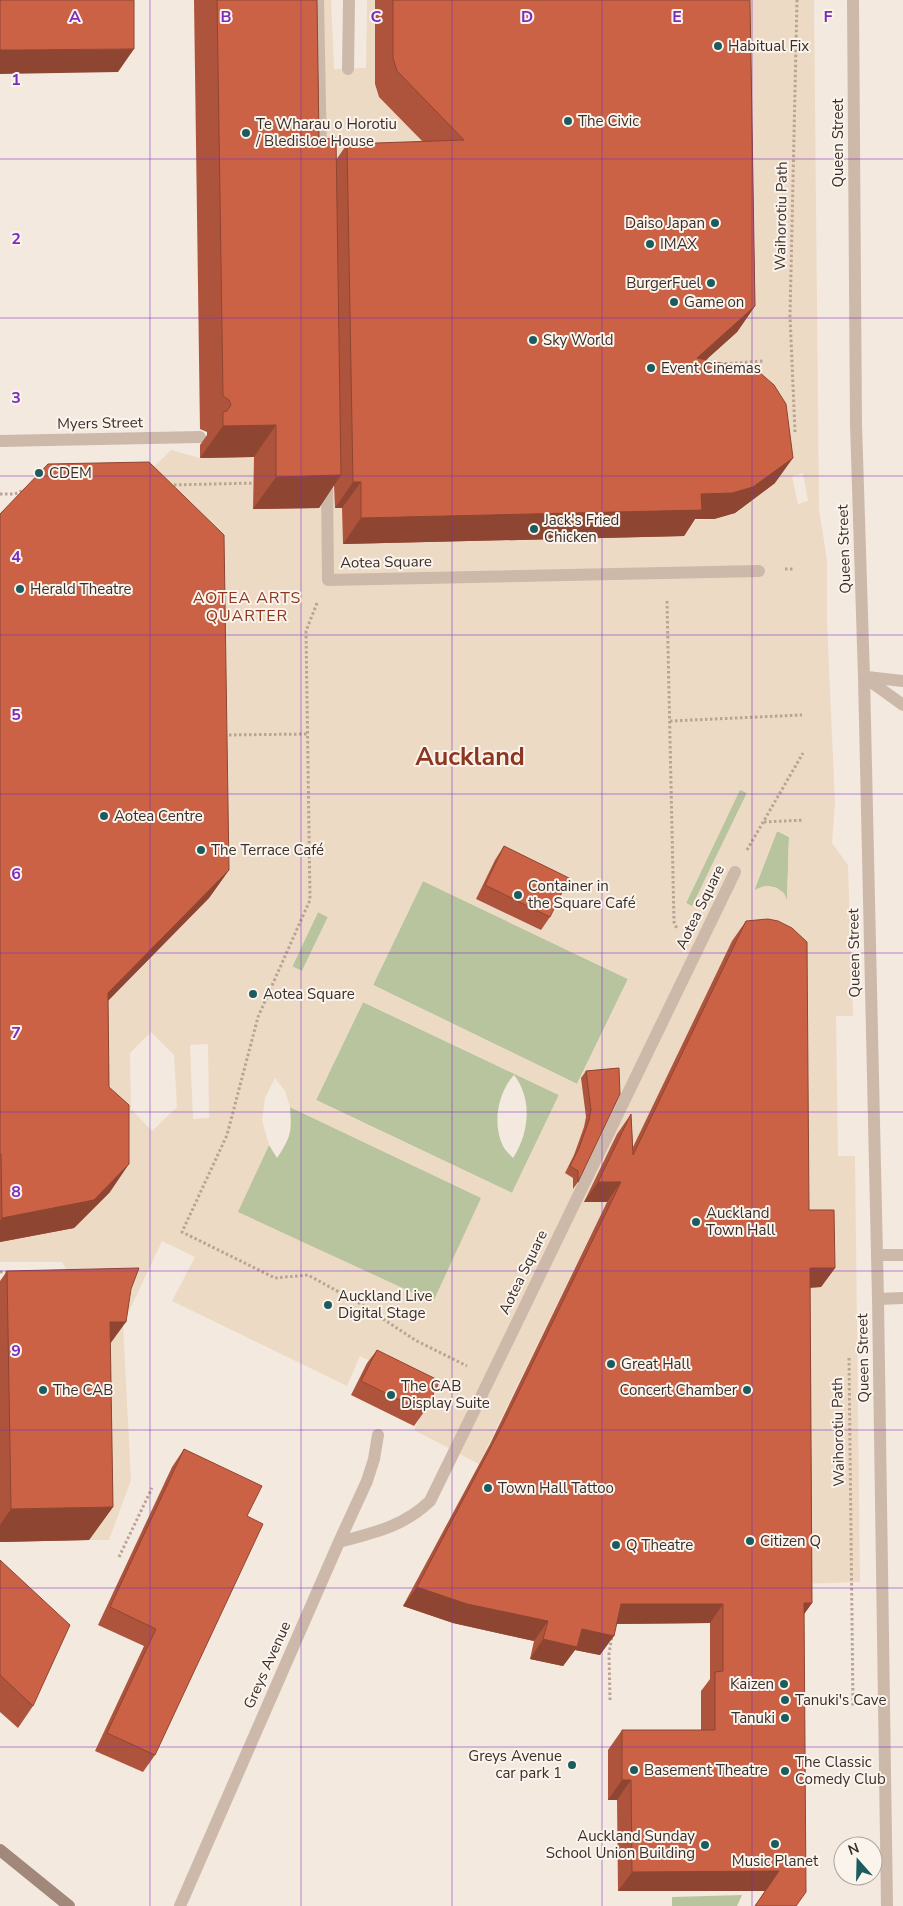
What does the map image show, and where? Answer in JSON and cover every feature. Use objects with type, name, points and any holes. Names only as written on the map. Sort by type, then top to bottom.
[{"type":"main road","points":[[0,1850],[69,1906]]},
{"type":"street","points":[[318,0],[321,171]]},
{"type":"street","points":[[348,69],[349,0]]},
{"type":"street","name":"Queen Street","points":[[853,0],[856,424],[864,677],[878,1299],[887,1906]]},
{"type":"street","name":"Myers Street","points":[[0,441],[200,437]]},
{"type":"street","points":[[326,464],[328,580]]},
{"type":"street","name":"Aotea Square","points":[[328,580],[759,571]]},
{"type":"street","points":[[864,677],[903,681]]},
{"type":"street","points":[[864,677],[903,705]]},
{"type":"street","name":"Aotea Square","points":[[338,1542],[385,1529],[405,1521],[430,1501],[734,872]]},
{"type":"street","points":[[877,1255],[903,1255]]},
{"type":"street","points":[[878,1299],[903,1298]]},
{"type":"street","name":"Greys Avenue","points":[[180,1906],[338,1542],[368,1481],[378,1436]]},
{"type":"path","name":"Waihorotiu Path","points":[[795,432],[790,316],[797,0]]},
{"type":"path","points":[[716,364],[764,361]]},
{"type":"path","points":[[163,485],[259,483]]},
{"type":"path","points":[[0,494],[15,494],[24,488],[34,488]]},
{"type":"path","points":[[667,573],[674,922],[691,962]]},
{"type":"path","name":"Aotea Square","points":[[328,580],[306,631],[310,900],[258,1017],[228,1135],[182,1232],[275,1278],[308,1276],[359,1303],[415,1340],[490,1378]]},
{"type":"path","points":[[670,722],[802,715]]},
{"type":"path","points":[[217,735],[308,734]]},
{"type":"path","name":"Aotea Square","points":[[734,872],[803,753]]},
{"type":"path","points":[[763,822],[804,820]]},
{"type":"path","points":[[0,1272],[17,1272]]},
{"type":"path","name":"Waihorotiu Path","points":[[849,1357],[853,1707]]},
{"type":"path","points":[[119,1557],[152,1488]]},
{"type":"path","points":[[610,1700],[609,1654],[614,1628]]},
{"type":"green space","points":[[740,789],[747,793],[692,907],[686,903]]},
{"type":"green space","points":[[777,831],[789,837],[787,904],[777,888],[768,886],[752,896]]},
{"type":"green space","points":[[423,881],[628,979],[577,1084],[373,985]]},
{"type":"green space","points":[[318,912],[328,917],[302,971],[292,967]]},
{"type":"green space","points":[[363,1002],[559,1095],[512,1193],[316,1100]],"holes":[[[514,1075],[524,1095],[527,1116],[523,1138],[513,1158],[503,1146],[497,1118],[501,1099],[508,1082]]]},
{"type":"green space","points":[[290,1107],[482,1198],[433,1303],[237,1212],[269,1145],[277,1158],[285,1145],[290,1134]]},
{"type":"green space","points":[[742,1895],[737,1906],[672,1906],[672,1897]]},
{"type":"shaded area","name":"Aotea Square","points":[[294,0],[331,0],[334,69],[366,68],[367,0],[375,0],[375,83],[379,97],[446,166],[335,170],[343,544],[714,519],[735,513],[687,351],[732,0],[814,0],[819,509],[827,560],[827,622],[835,803],[832,843],[848,865],[853,1016],[836,1016],[838,1156],[855,1156],[860,1582],[798,1584],[618,1179],[479,1464],[414,1430],[433,1392],[360,1356],[347,1386],[172,1301],[195,1257],[162,1241],[123,1324],[131,1480],[109,1540],[89,1540],[85,1302],[62,1262],[0,1262],[0,1242],[74,1228],[105,1005],[209,898],[134,486],[171,450],[200,458],[300,457]],"holes":[[[803,473],[808,501],[798,504],[792,476]],[[740,790],[747,793],[692,906],[686,903]],[[777,831],[789,836],[787,900],[784,893],[777,888],[764,886],[754,890]],[[423,881],[628,979],[577,1084],[373,985]],[[318,912],[328,917],[302,971],[292,966]],[[363,1002],[559,1095],[512,1193],[316,1100]],[[151,1032],[174,1055],[177,1107],[152,1131],[131,1109],[130,1053]],[[208,1044],[209,1118],[193,1119],[190,1045]],[[275,1078],[285,1091],[290,1107],[481,1198],[433,1302],[238,1212],[269,1145],[262,1120],[265,1098]]]},
{"type":"building","points":[[0,0],[134,0],[134,49],[0,50]]},
{"type":"building","name":"Te Wharau o Horotiu / Bledisloe House","points":[[217,0],[317,0],[319,139],[336,138],[341,475],[276,477],[276,425],[223,426],[223,412],[227,411],[231,405],[229,400],[223,396]]},
{"type":"building","name":"Sky World","points":[[393,0],[750,0],[755,306],[697,358],[758,371],[774,385],[786,404],[793,458],[753,487],[732,493],[701,494],[702,510],[361,518],[361,482],[353,482],[347,144],[464,140],[397,71],[393,58]]},
{"type":"building","name":"Aotea Centre","points":[[149,462],[224,535],[229,870],[108,993],[109,1087],[129,1105],[129,1164],[94,1200],[2,1218],[0,1154],[0,514],[48,464]]},
{"type":"building","name":"Container in the Square Café","points":[[504,846],[569,878],[550,917],[485,885]]},
{"type":"building","points":[[768,919],[778,921],[792,928],[807,942],[809,1210],[834,1210],[835,1268],[810,1268],[812,1603],[804,1603],[806,1892],[796,1906],[755,1906],[779,1871],[632,1872],[631,1780],[622,1780],[622,1730],[715,1730],[715,1672],[723,1671],[723,1604],[621,1604],[614,1636],[582,1629],[577,1647],[543,1639],[548,1621],[467,1604],[417,1587],[503,1424],[621,1182],[598,1182],[631,1114],[633,1155],[746,921]]},
{"type":"building","points":[[619,1068],[620,1094],[578,1182],[578,1171],[570,1166],[579,1148],[591,1110],[586,1071]]},
{"type":"building","name":"The CAB","points":[[139,1268],[131,1289],[126,1322],[110,1322],[113,1507],[11,1509],[7,1271]]},
{"type":"building","points":[[377,1350],[440,1381],[424,1412],[361,1381]]},
{"type":"building","points":[[184,1449],[262,1486],[247,1516],[263,1524],[155,1755],[107,1733],[156,1629],[110,1607]]},
{"type":"building","points":[[0,1560],[70,1625],[33,1706],[0,1675]]},
{"type":"place","name":"Habitual Fix","points":[[718,46]]},
{"type":"place","name":"The Civic","points":[[568,121]]},
{"type":"place","name":"Te Wharau o Horotiu / Bledisloe House","points":[[246,133]]},
{"type":"place","name":"Daiso Japan","points":[[715,223]]},
{"type":"place","name":"IMAX","points":[[650,244]]},
{"type":"place","name":"BurgerFuel","points":[[711,283]]},
{"type":"place","name":"Game on","points":[[674,302]]},
{"type":"place","name":"Sky World","points":[[533,340]]},
{"type":"place","name":"Event Cinemas","points":[[651,368]]},
{"type":"place","name":"CDEM","points":[[39,473]]},
{"type":"place","name":"Jack's Fried Chicken","points":[[534,529]]},
{"type":"place","name":"Herald Theatre","points":[[20,589]]},
{"type":"place","name":"Aotea Centre","points":[[104,816]]},
{"type":"place","name":"The Terrace Café","points":[[201,850]]},
{"type":"place","name":"Container in the Square Café","points":[[518,895]]},
{"type":"place","name":"Aotea Square","points":[[253,994]]},
{"type":"place","name":"Auckland Town Hall","points":[[696,1222]]},
{"type":"place","name":"Auckland Live Digital Stage","points":[[328,1305]]},
{"type":"place","name":"Great Hall","points":[[611,1364]]},
{"type":"place","name":"The CAB","points":[[43,1390]]},
{"type":"place","name":"Concert Chamber","points":[[747,1390]]},
{"type":"place","name":"The CAB Display Suite","points":[[391,1395]]},
{"type":"place","name":"Town Hall Tattoo","points":[[488,1488]]},
{"type":"place","name":"Citizen Q","points":[[750,1541]]},
{"type":"place","name":"Q Theatre","points":[[616,1545]]},
{"type":"place","name":"Kaizen","points":[[784,1684]]},
{"type":"place","name":"Tanuki's Cave","points":[[785,1700]]},
{"type":"place","name":"Tanuki","points":[[785,1718]]},
{"type":"place","name":"Greys Avenue car park 1","points":[[572,1765]]},
{"type":"place","name":"Basement Theatre","points":[[634,1770]]},
{"type":"place","name":"The Classic Comedy Club","points":[[785,1771]]},
{"type":"place","name":"Music Planet","points":[[775,1844]]},
{"type":"place","name":"Auckland Sunday School Union Building","points":[[705,1845]]},
{"type":"district","name":"AOTEA ARTS QUARTER","points":[[247,607]]},
{"type":"district","name":"Auckland","points":[[470,757]]}]
